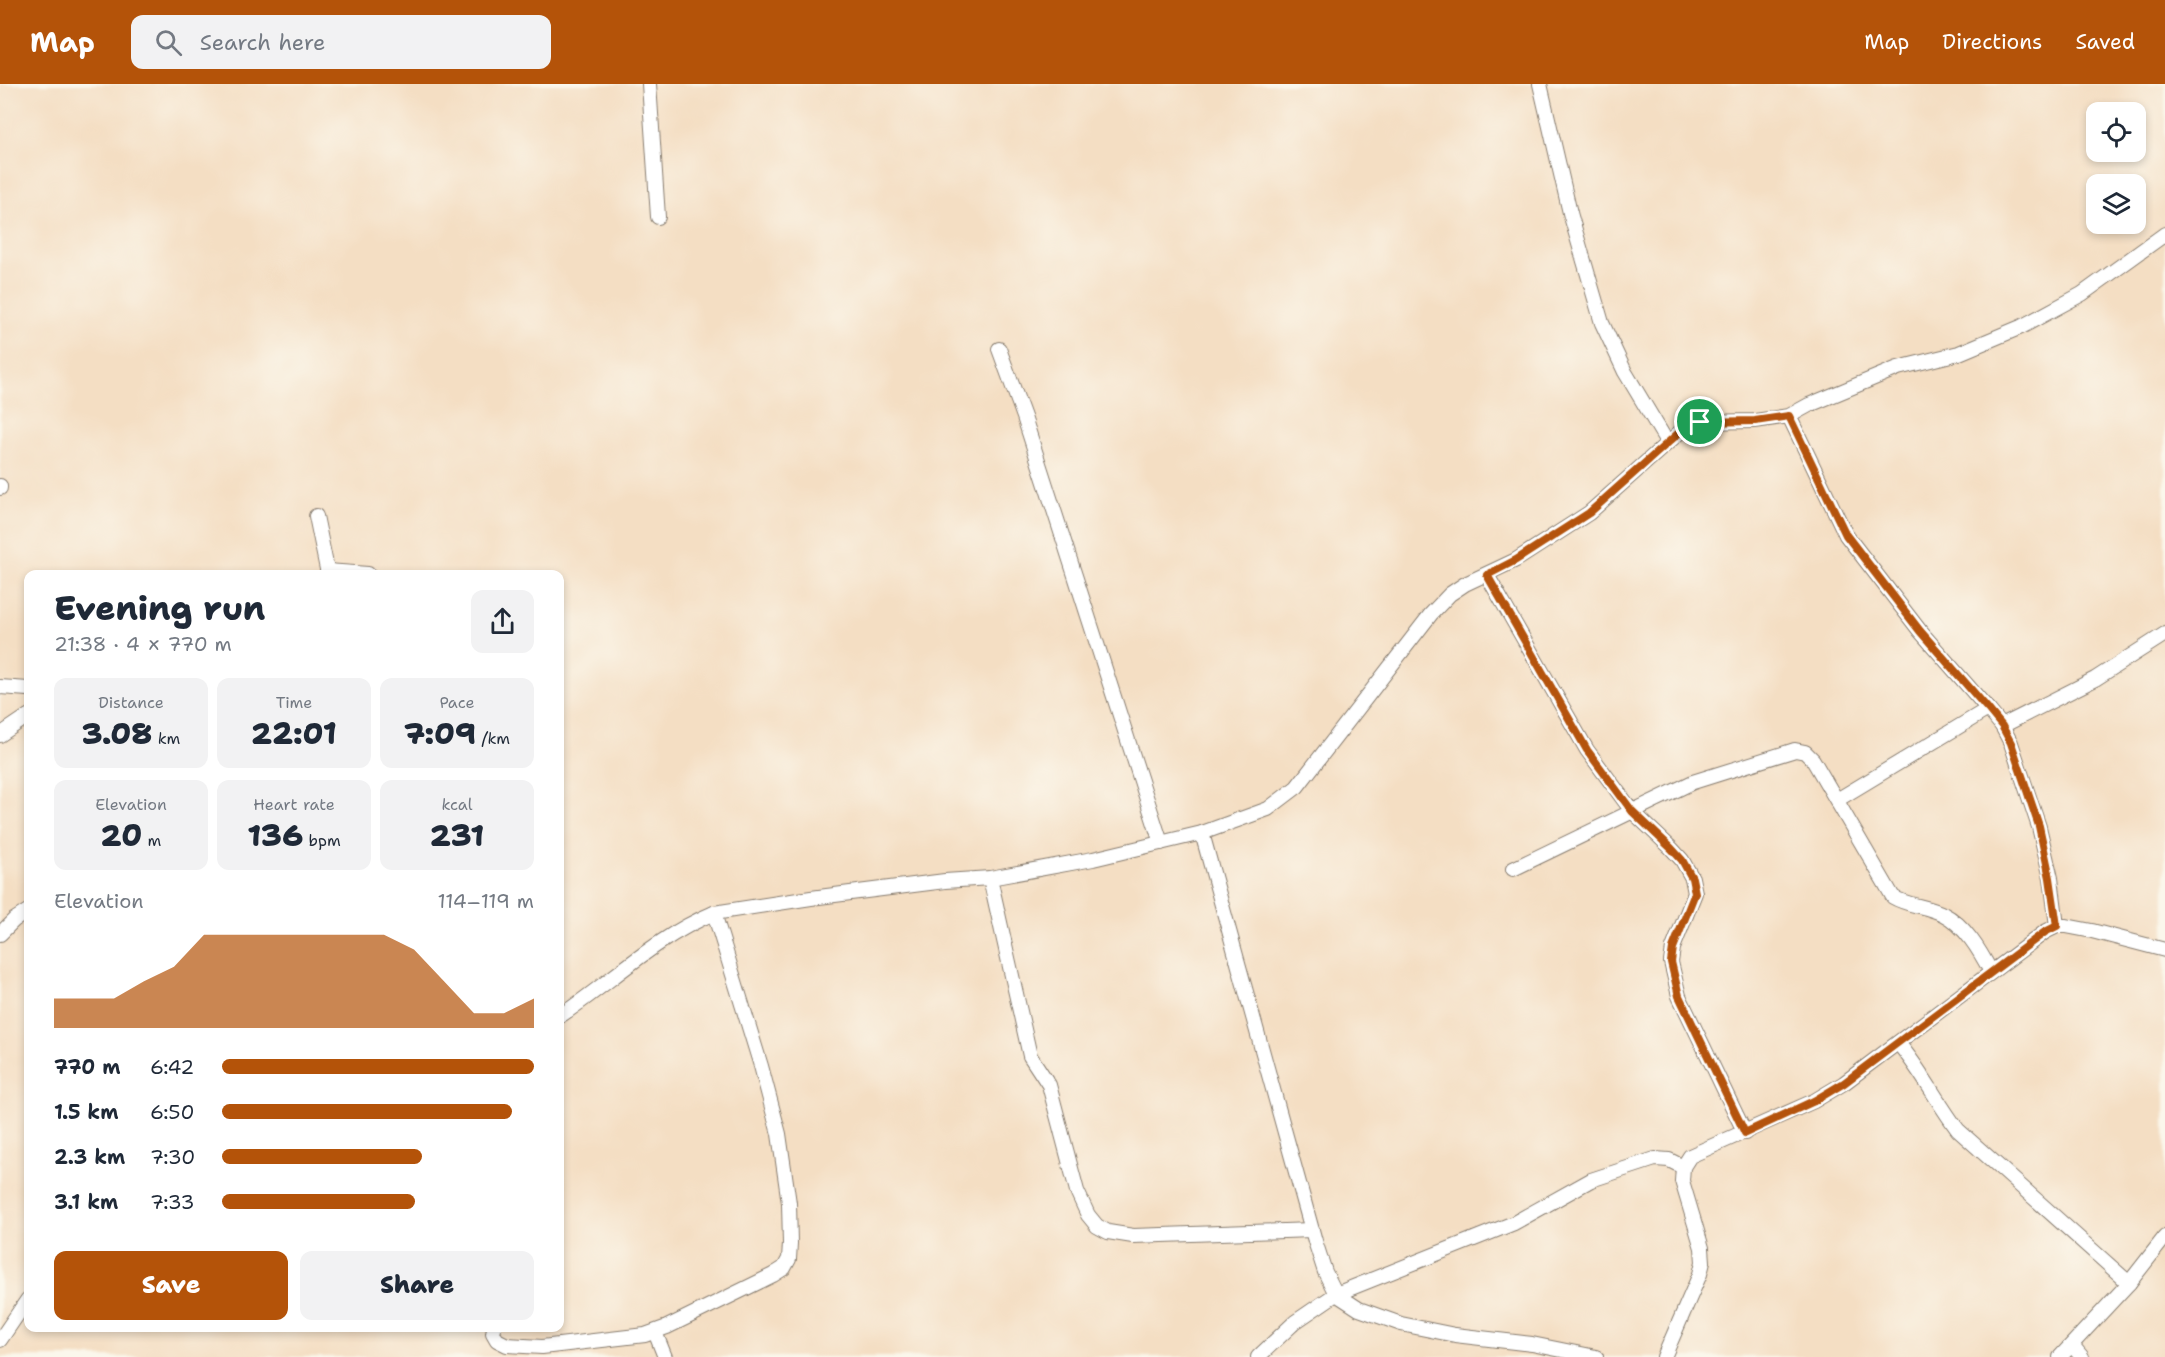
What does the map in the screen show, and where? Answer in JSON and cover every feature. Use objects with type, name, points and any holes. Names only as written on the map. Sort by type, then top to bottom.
[{"type":"street","points":[[649,84],[658,217]]},
{"type":"street","points":[[1540,84],[1570,213],[1602,323],[1625,372],[1667,442]]},
{"type":"street","points":[[564,1013],[656,944],[714,913],[811,898],[990,878],[1093,859],[1202,833],[1268,808],[1297,787],[1431,614],[1450,594],[1465,584],[1516,560],[1589,513],[1681,431],[1700,422],[1755,421],[1789,416],[1809,405],[1898,368],[1959,353],[2021,327],[2082,294],[2165,234]]},
{"type":"street","points":[[999,349],[1024,417],[1161,843]]},
{"type":"street","points":[[1789,416],[1846,535],[1920,631],[2002,726],[2011,743],[2039,826],[2057,926]]},
{"type":"street","points":[[316,516],[327,570]]},
{"type":"street","points":[[1487,575],[1587,750],[1632,811],[1682,860],[1692,878],[1695,893],[1673,948],[1671,962],[1674,978],[1679,996],[1745,1133]]},
{"type":"street","points":[[2002,726],[2096,679],[2165,634]]},
{"type":"street","points":[[0,687],[24,689]]},
{"type":"street","points":[[1837,800],[1988,709]]},
{"type":"street","points":[[0,735],[24,719]]},
{"type":"street","points":[[1513,869],[1693,782],[1795,750],[1805,752],[1813,760],[1893,897],[1903,903],[1942,913],[1958,924],[1981,954],[1991,972]]},
{"type":"street","points":[[1202,833],[1312,1230],[1336,1294],[1359,1309],[1401,1324],[1455,1335],[1532,1344],[1596,1357]]},
{"type":"street","points":[[990,878],[1030,1056],[1049,1086],[1077,1191],[1088,1215],[1097,1226],[1108,1232],[1133,1236],[1312,1230]]},
{"type":"street","points":[[493,1332],[496,1340],[507,1345],[542,1347],[587,1343],[655,1332],[773,1275],[784,1268],[789,1259],[789,1203],[779,1134],[761,1066],[714,913]]},
{"type":"street","points":[[0,934],[24,914]]},
{"type":"street","points":[[1664,1357],[1703,1262],[1702,1248],[1682,1181],[1683,1167],[1690,1155],[1814,1101],[1844,1083],[2045,932],[2057,926],[2092,931],[2165,950]]},
{"type":"street","points":[[1898,1043],[1912,1059],[1958,1130],[2129,1283]]},
{"type":"street","points":[[1258,1357],[1295,1323],[1336,1294],[1497,1231],[1591,1180],[1655,1159],[1669,1160],[1683,1167]]},
{"type":"street","points":[[2060,1357],[2129,1283],[2165,1237]]},
{"type":"street","points":[[0,1340],[24,1305]]},
{"type":"street","points":[[655,1332],[666,1357]]},
{"type":"street","points":[[2072,1345],[2082,1357]]},
{"type":"route","points":[[1789,416],[1846,535],[1920,631],[2002,726],[2011,743],[2039,826],[2057,926],[2045,932],[1844,1083],[1814,1101],[1745,1133],[1679,996],[1674,978],[1671,962],[1673,948],[1690,911],[1695,893],[1692,878],[1682,860],[1632,811],[1587,750],[1487,575],[1516,560],[1589,513],[1667,442],[1681,431],[1700,422],[1755,421],[1789,416]]}]
